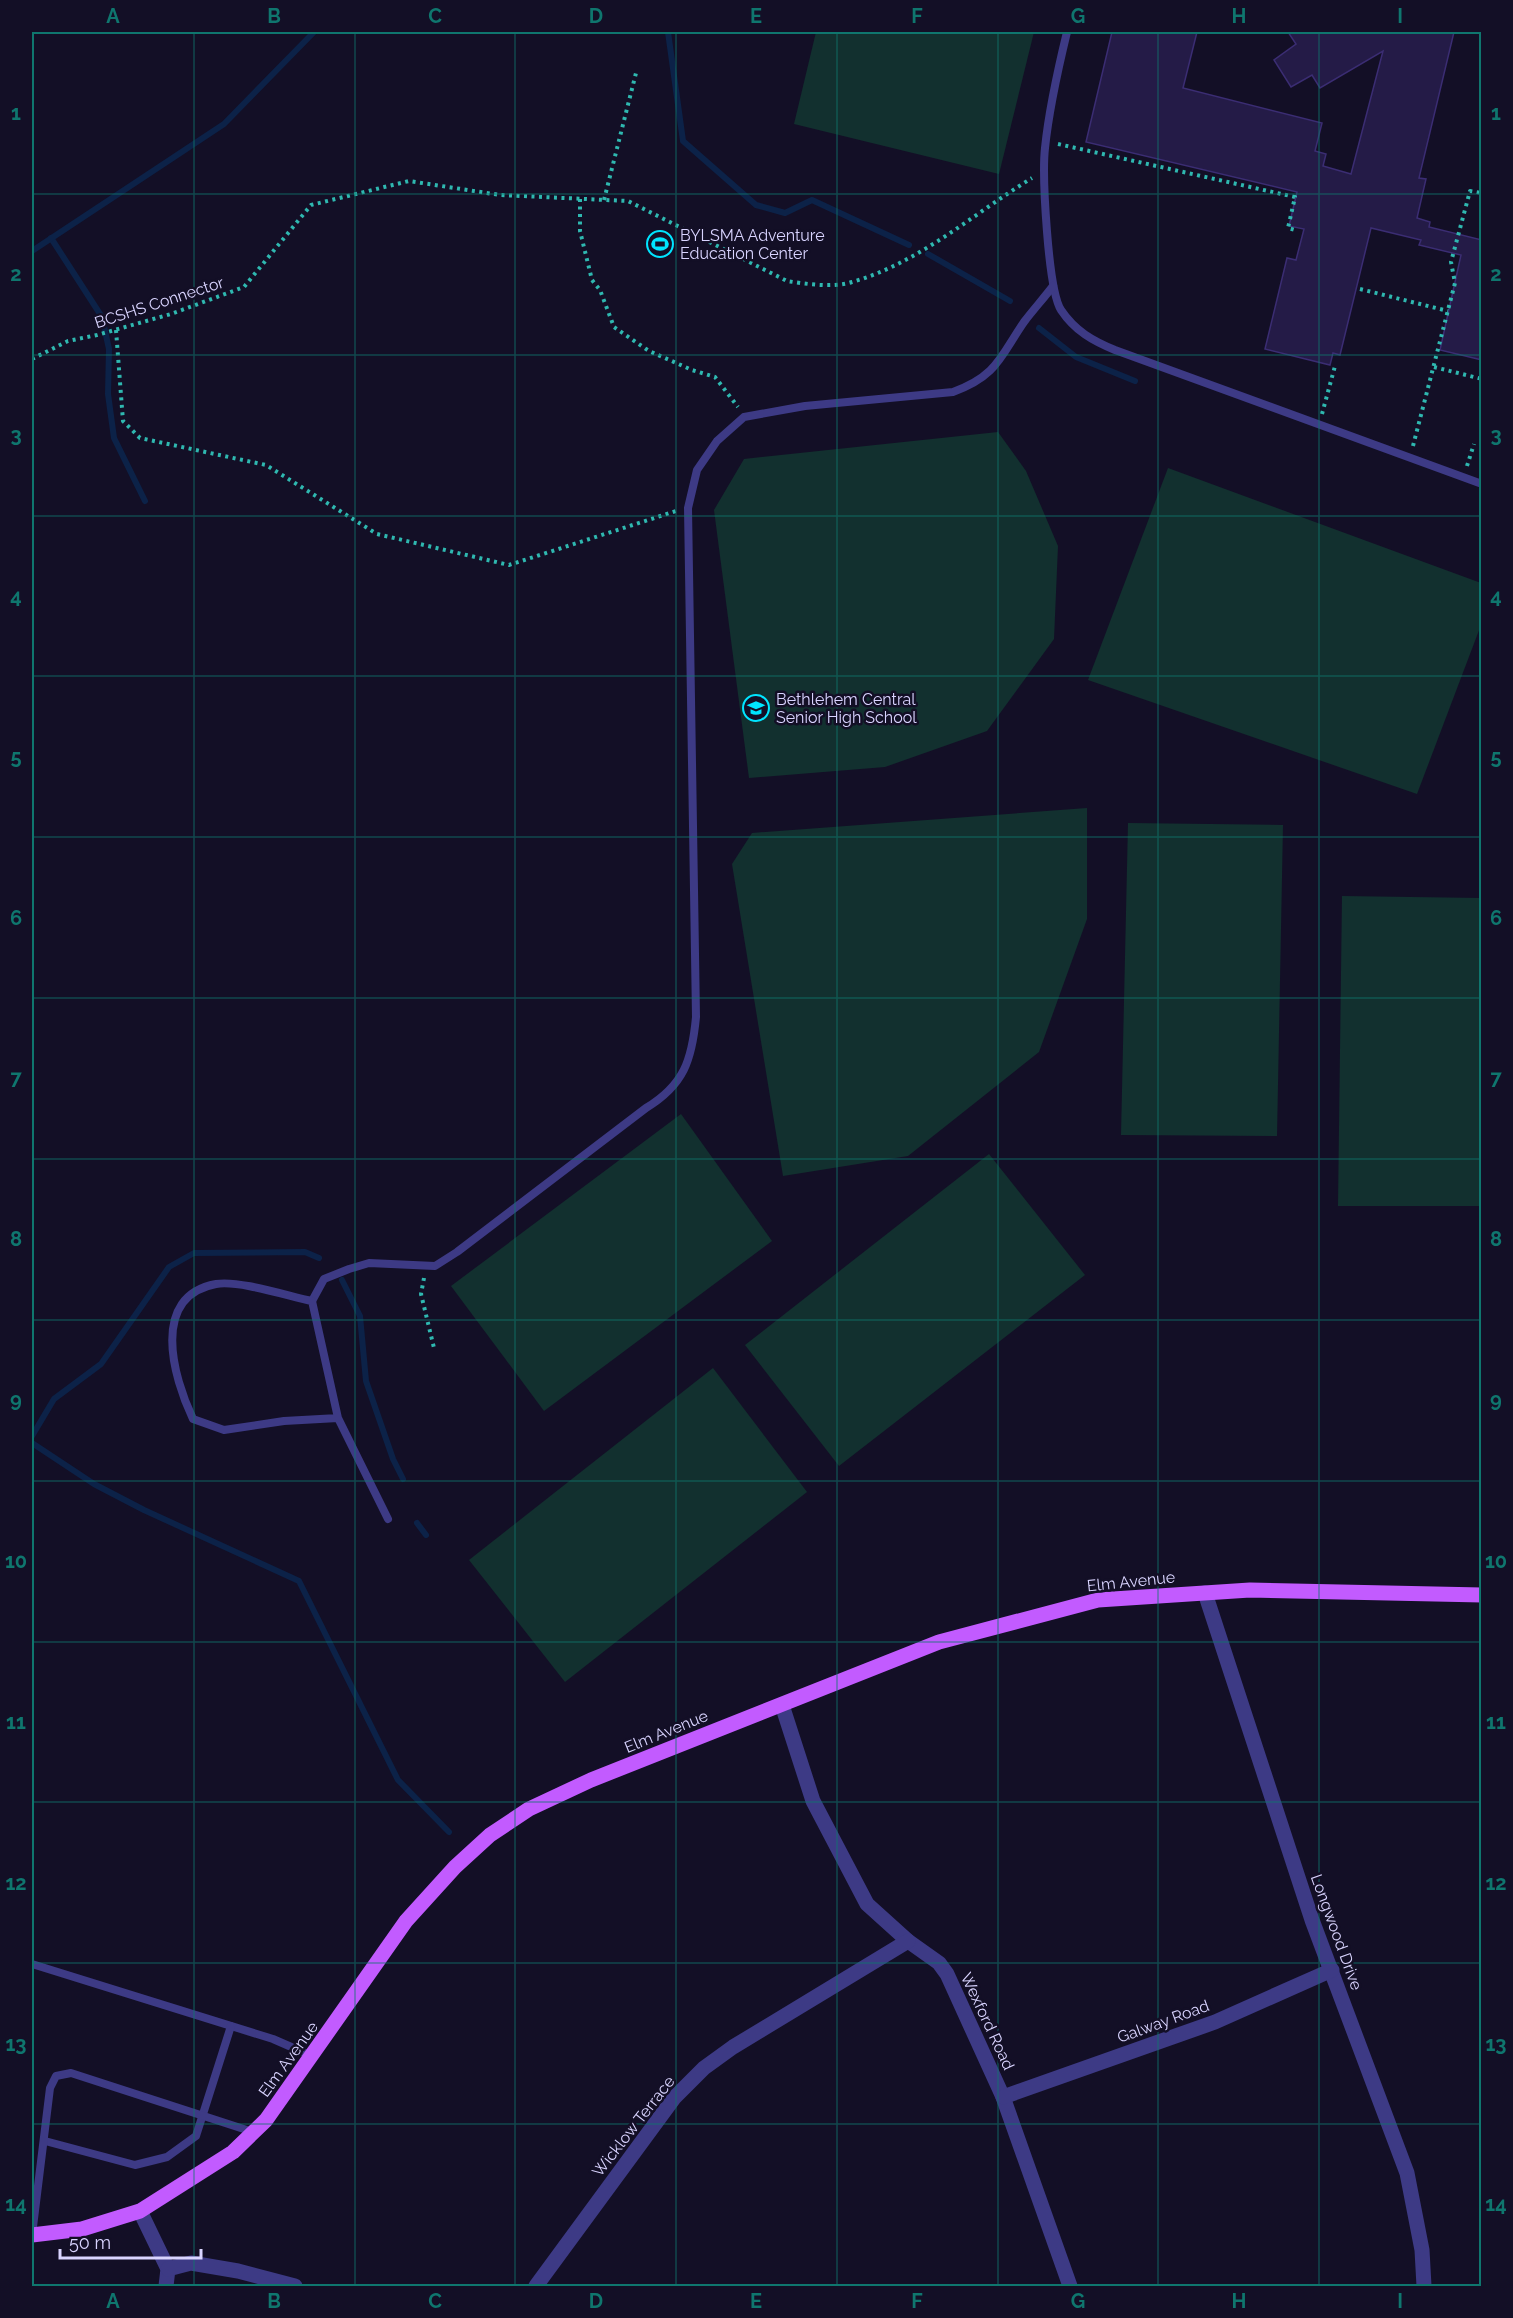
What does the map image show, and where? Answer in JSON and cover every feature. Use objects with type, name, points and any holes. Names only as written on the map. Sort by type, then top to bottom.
[{"type":"main road","name":"Elm Avenue","points":[[32,2235],[82,2229],[140,2211],[206,2172],[266,2120],[406,1921],[455,1867],[490,1835],[529,1809],[591,1780],[950,1639],[1098,1600],[1250,1590],[1482,1594]]},
{"type":"street","name":"Longwood Drive","points":[[1204,1593],[1312,1920],[1407,2173],[1422,2250],[1424,2286]]},
{"type":"street","name":"Wexford Road","points":[[782,1705],[813,1801],[867,1904],[908,1941],[939,1964],[947,1974],[1003,2097],[1070,2286]]},
{"type":"street","name":"Wicklow Terrace","points":[[536,2286],[674,2098],[704,2068],[733,2047],[908,1941]]},
{"type":"street","name":"Galway Road","points":[[1003,2097],[1215,2022],[1332,1970]]},
{"type":"street","points":[[140,2211],[168,2269],[166,2286]]},
{"type":"street","points":[[168,2269],[191,2263],[238,2271],[296,2286]]},
{"type":"lane","points":[[1067,32],[1046,141],[1045,170],[1050,276],[1060,308],[1072,324],[1092,340],[1482,484]]},
{"type":"lane","points":[[388,1519],[338,1418],[312,1301],[324,1279],[369,1263],[435,1266],[457,1252],[666,1095],[690,1061],[696,1017],[688,508],[697,470],[717,441],[744,417],[805,406],[953,392],[974,384],[990,372],[1002,358],[1024,322],[1053,286]]},
{"type":"lane","points":[[312,1301],[246,1286],[217,1283],[189,1294],[174,1319],[172,1351],[179,1391],[193,1419],[224,1430],[284,1421],[338,1418]]},
{"type":"lane","points":[[32,1964],[273,2039],[312,2057]]},
{"type":"lane","points":[[45,2141],[135,2165],[167,2157],[196,2136],[231,2026]]},
{"type":"lane","points":[[32,2235],[34,2198],[42,2166],[50,2088],[56,2076],[71,2073],[253,2132]]},
{"type":"lane","points":[[32,2164],[42,2166]]},
{"type":"path","points":[[604,200],[637,69]]},
{"type":"path","points":[[1046,141],[1294,197],[1288,228],[1295,230]]},
{"type":"path","name":"BCSHS Connector","points":[[32,359],[68,341],[171,314],[244,287],[311,205],[409,181],[500,195],[628,201],[787,281],[850,283],[914,256],[1045,170]]},
{"type":"path","points":[[1410,458],[1455,283],[1451,262],[1464,213],[1470,191],[1482,193]]},
{"type":"path","points":[[580,199],[580,231],[591,280],[600,290],[614,327],[649,351],[692,370],[715,376],[744,417]]},
{"type":"path","points":[[1360,289],[1448,311]]},
{"type":"path","points":[[113,331],[123,421],[140,438],[266,465],[377,534],[509,566],[688,508]]},
{"type":"path","points":[[1319,425],[1335,366]]},
{"type":"path","points":[[1434,367],[1482,379]]},
{"type":"path","points":[[1463,477],[1474,444]]},
{"type":"path","points":[[426,1267],[422,1294],[434,1348]]},
{"type":"green space","points":[[816,32],[1034,32],[999,174],[794,124]]},
{"type":"green space","points":[[998,432],[1026,471],[1058,546],[1054,639],[987,731],[885,767],[749,778],[714,510],[744,459]]},
{"type":"green space","points":[[1168,468],[1481,583],[1481,625],[1417,794],[1088,680]]},
{"type":"green space","points":[[1087,808],[1087,919],[1039,1052],[908,1156],[783,1176],[732,864],[752,833]]},
{"type":"green space","points":[[1128,823],[1283,825],[1277,1136],[1121,1135]]},
{"type":"green space","points":[[1342,896],[1481,898],[1481,1206],[1338,1206]]},
{"type":"green space","points":[[681,1114],[772,1241],[544,1411],[451,1286]]},
{"type":"green space","points":[[989,1154],[1085,1275],[839,1466],[745,1345]]},
{"type":"green space","points":[[713,1368],[807,1492],[565,1682],[469,1560]]},
{"type":"building","points":[[1112,32],[1197,32],[1183,88],[1322,123],[1315,151],[1326,154],[1323,166],[1351,174],[1383,51],[1320,88],[1312,75],[1291,87],[1274,60],[1296,44],[1288,32],[1454,32],[1419,178],[1426,179],[1417,218],[1430,222],[1429,227],[1482,240],[1482,360],[1440,350],[1461,255],[1419,245],[1421,240],[1371,228],[1340,355],[1333,353],[1330,365],[1265,349],[1287,258],[1296,260],[1304,229],[1289,226],[1297,192],[1086,142]]},
{"type":"waterway","points":[[32,251],[224,124],[314,32]]},
{"type":"waterway","points":[[668,32],[683,141],[756,205],[785,213],[812,200],[909,245]]},
{"type":"waterway","points":[[51,238],[102,317],[109,349],[108,394],[114,438],[145,501]]},
{"type":"waterway","points":[[928,254],[1010,301]]},
{"type":"waterway","points":[[1039,328],[1076,357],[1135,381]]},
{"type":"waterway","points":[[32,1436],[54,1399],[101,1364],[169,1267],[194,1253],[305,1252],[319,1258]]},
{"type":"waterway","points":[[342,1280],[360,1316],[366,1381],[393,1459],[403,1479]]},
{"type":"waterway","points":[[32,1443],[94,1484],[144,1510],[299,1581],[398,1780],[449,1832]]},
{"type":"waterway","points":[[417,1523],[426,1535]]},
{"type":"place","name":"BYLSMA Adventure Education Center","points":[[660,244]]},
{"type":"place","name":"Bethlehem Central Senior High School","points":[[756,708]]}]
